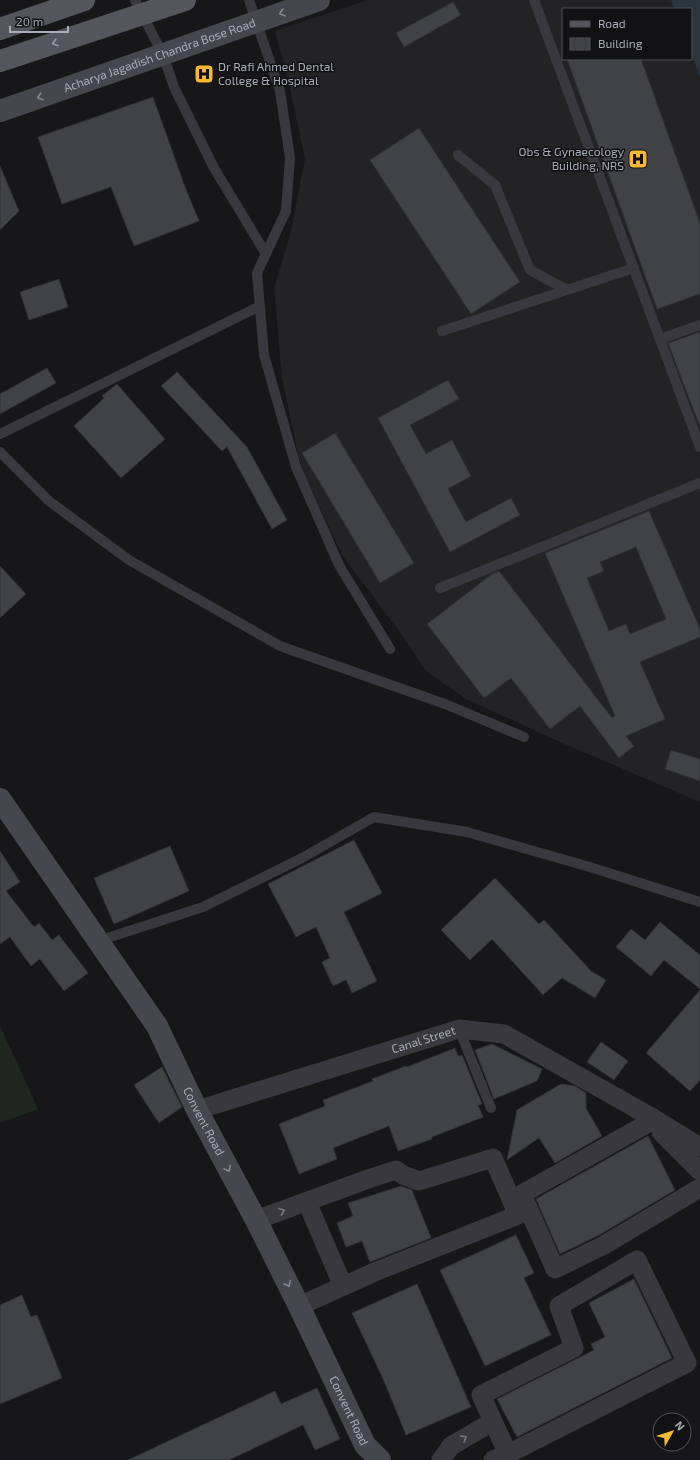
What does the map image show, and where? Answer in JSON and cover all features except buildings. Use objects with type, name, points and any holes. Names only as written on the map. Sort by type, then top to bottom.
[{"type":"main road","points":[[0,29],[84,0]]},
{"type":"main road","points":[[0,61],[139,7],[185,0]]},
{"type":"street","name":"Acharya Jagadish Chandra Bose Road","points":[[0,111],[319,0]]},
{"type":"street","name":"Convent Road","points":[[0,798],[157,1026],[197,1110],[256,1220],[299,1306],[365,1445],[380,1460]]},
{"type":"street","name":"Canal Street","points":[[197,1110],[459,1030],[504,1034],[700,1148]]},
{"type":"street","points":[[700,1171],[652,1120],[522,1194],[555,1269],[604,1245],[700,1188]]},
{"type":"street","points":[[256,1220],[396,1170],[403,1175],[419,1181],[493,1158],[518,1215],[377,1271],[299,1306]]},
{"type":"street","points":[[307,1202],[343,1286]]},
{"type":"street","points":[[637,1260],[687,1363],[500,1457],[492,1422],[480,1395],[574,1348],[559,1306],[637,1260]]},
{"type":"street","points":[[441,1460],[451,1446],[492,1422]]},
{"type":"lane","points":[[249,0],[280,91],[290,158],[286,211],[257,273],[264,355],[296,467],[339,565],[390,649]]},
{"type":"lane","points":[[534,0],[700,447]]},
{"type":"lane","points":[[139,7],[163,55],[174,87],[214,168],[266,254]]},
{"type":"lane","points":[[458,154],[495,185],[530,270],[567,290]]},
{"type":"lane","points":[[442,331],[634,268]]},
{"type":"lane","points":[[0,434],[260,306]]},
{"type":"lane","points":[[660,339],[700,325]]},
{"type":"lane","points":[[0,452],[49,501],[129,560],[280,646],[446,704],[524,737]]},
{"type":"lane","points":[[440,588],[700,483]]},
{"type":"lane","points":[[98,941],[203,907],[302,858],[374,817],[467,832],[590,867],[700,902]]},
{"type":"lane","points":[[459,1030],[491,1108]]},
{"type":"shaded area","points":[[368,0],[700,0],[700,802],[562,743],[466,699],[426,671],[399,631],[342,555],[305,476],[298,455],[282,378],[274,288],[290,235],[305,159],[289,84],[275,31]]},
{"type":"shaded area","points":[[671,0],[700,0],[700,77],[692,56],[692,8],[675,8]]},
{"type":"shaded area","points":[[0,1026],[38,1109],[0,1123]]},
{"type":"place","name":"Dr Rafi Ahmed Dental College & Hospital","points":[[204,74]]},
{"type":"place","name":"Obs & Gynaecology Building, NRS","points":[[638,159]]}]
